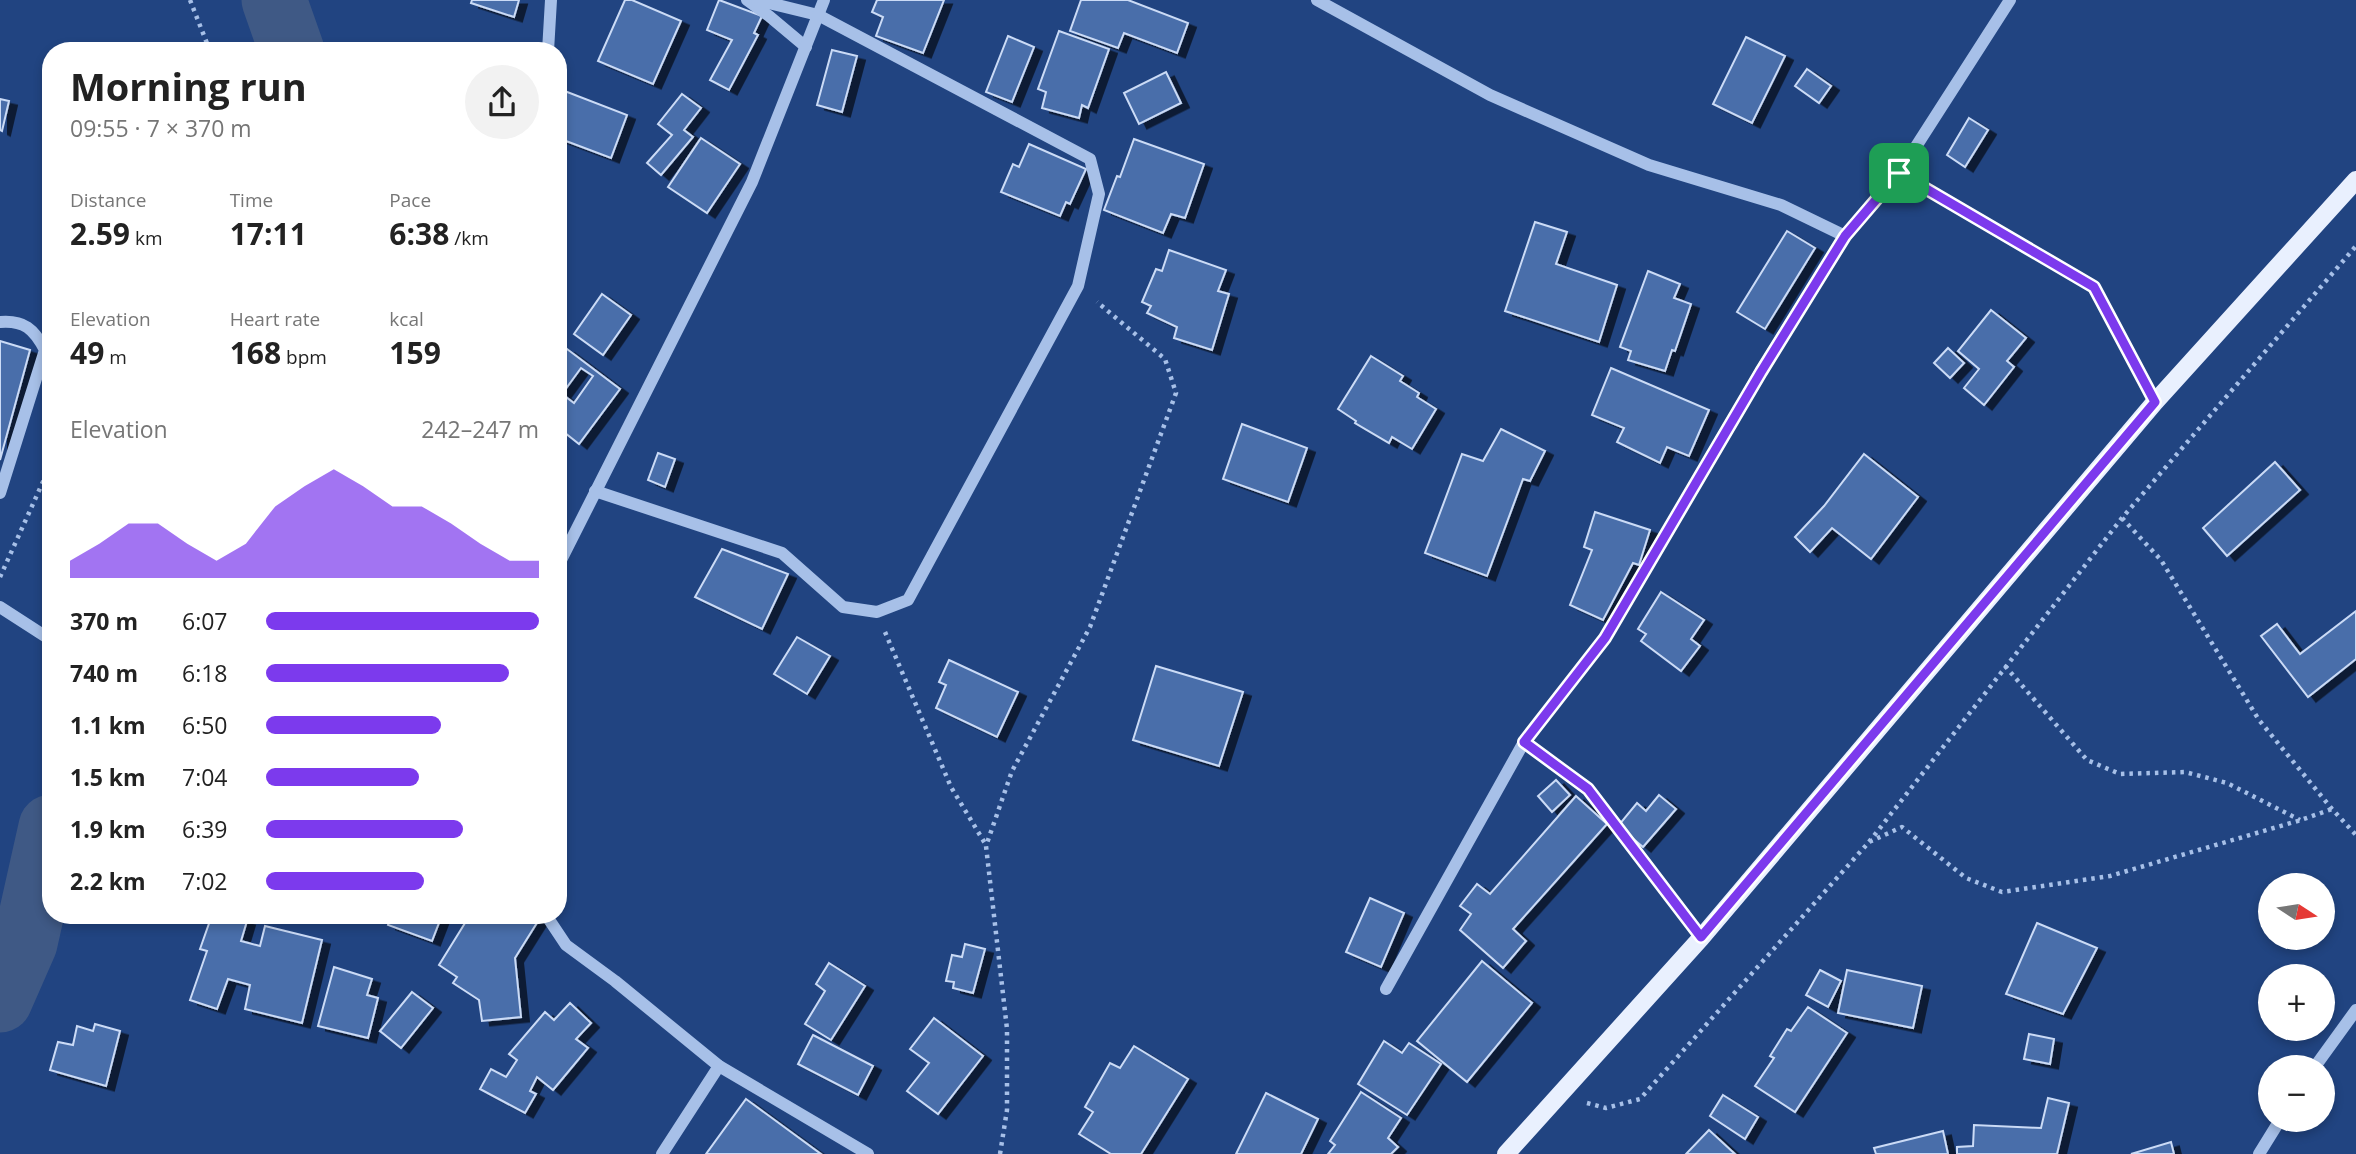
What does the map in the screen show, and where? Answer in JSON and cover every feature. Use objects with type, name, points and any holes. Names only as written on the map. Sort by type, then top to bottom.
[{"type":"main road","points":[[1506,1154],[1701,937],[2155,402],[2356,180]]},
{"type":"street","points":[[549,42],[551,0]]},
{"type":"street","points":[[747,0],[806,47]]},
{"type":"street","points":[[595,491],[782,553],[843,607],[877,612],[908,600],[1078,286],[1099,194],[1090,159],[818,15],[757,0]]},
{"type":"street","points":[[567,548],[752,182],[824,0]]},
{"type":"street","points":[[1317,0],[1490,95],[1649,164],[1781,205],[1845,236]]},
{"type":"street","points":[[1386,989],[1524,742],[1605,638],[1761,372],[1845,236],[1899,173],[2010,0]]},
{"type":"street","points":[[1899,173],[2094,287],[2155,402]]},
{"type":"street","points":[[0,322],[13,321],[36,333],[42,344]]},
{"type":"street","points":[[0,493],[42,360]]},
{"type":"street","points":[[0,607],[42,634]]},
{"type":"street","points":[[552,924],[566,945],[615,981],[719,1066],[868,1154]]},
{"type":"street","points":[[2323,1055],[2356,1010]]},
{"type":"street","points":[[662,1154],[719,1066]]},
{"type":"street","points":[[2259,1154],[2273,1132]]},
{"type":"path","points":[[190,0],[206,42]]},
{"type":"path","points":[[1559,1095],[1606,1108],[1640,1099],[1869,842],[2122,519],[2356,246]]},
{"type":"path","points":[[986,846],[1012,771],[1090,627],[1176,393],[1165,359],[1078,286]]},
{"type":"path","points":[[0,578],[42,484]]},
{"type":"path","points":[[2122,519],[2161,560],[2259,720],[2356,835]]},
{"type":"path","points":[[877,612],[951,787],[986,846],[1007,1029],[1007,1110],[1000,1154]]},
{"type":"path","points":[[2006,666],[2087,760],[2120,774],[2185,772],[2227,783],[2301,820]]},
{"type":"path","points":[[1524,742],[1588,789],[1701,937]]},
{"type":"path","points":[[1869,842],[1902,827],[1966,878],[2002,892],[2110,876],[2332,809]]},
{"type":"building","points":[[472,0],[519,0],[514,17],[471,3]]},
{"type":"building","points":[[625,0],[632,0],[681,21],[653,84],[598,61]]},
{"type":"building","points":[[719,0],[762,16],[754,33],[758,35],[729,90],[710,80],[732,40],[707,30]]},
{"type":"building","points":[[877,0],[944,0],[923,53],[876,36],[883,17],[872,12]]},
{"type":"building","points":[[1081,0],[1128,0],[1188,23],[1177,53],[1124,33],[1118,48],[1070,31]]},
{"type":"building","points":[[1059,31],[1109,49],[1088,108],[1082,105],[1079,118],[1042,108],[1046,92],[1038,89]]},
{"type":"building","points":[[1008,36],[1034,47],[1012,102],[986,92]]},
{"type":"building","points":[[1746,37],[1785,56],[1752,123],[1713,104]]},
{"type":"building","points":[[832,50],[857,56],[842,112],[817,105]]},
{"type":"building","points":[[1807,69],[1831,86],[1819,103],[1795,86]]},
{"type":"building","points":[[1166,72],[1181,103],[1139,124],[1124,93]]},
{"type":"building","points":[[567,92],[627,115],[611,158],[567,141]]},
{"type":"building","points":[[682,94],[701,108],[684,130],[693,137],[661,175],[647,163],[672,135],[658,124]]},
{"type":"building","points":[[0,99],[9,101],[2,131],[0,130]]},
{"type":"building","points":[[1969,118],[1988,130],[1965,167],[1947,155]]},
{"type":"building","points":[[701,138],[740,164],[707,213],[668,187]]},
{"type":"building","points":[[1134,139],[1204,164],[1185,218],[1171,214],[1163,233],[1104,210]]},
{"type":"building","points":[[1029,144],[1086,169],[1070,204],[1066,202],[1060,216],[1001,192],[1013,164],[1019,167]]},
{"type":"building","points":[[1535,222],[1567,232],[1556,264],[1617,285],[1599,342],[1505,311]]},
{"type":"building","points":[[1787,231],[1815,248],[1765,329],[1737,312]]},
{"type":"building","points":[[1169,250],[1226,270],[1218,291],[1229,294],[1212,350],[1174,338],[1177,327],[1147,313],[1151,306],[1142,302],[1156,269],[1162,271]]},
{"type":"building","points":[[1648,271],[1680,284],[1674,298],[1691,304],[1665,371],[1628,360],[1631,351],[1620,347]]},
{"type":"building","points":[[602,294],[631,315],[603,355],[574,334]]},
{"type":"building","points":[[1991,310],[2026,338],[2007,361],[2014,367],[1984,405],[1964,388],[1979,369],[1958,351]]},
{"type":"building","points":[[0,341],[30,350],[0,460]]},
{"type":"building","points":[[1948,348],[1964,363],[1950,378],[1934,363]]},
{"type":"building","points":[[567,349],[620,389],[579,444],[567,435],[567,398],[574,403],[593,376],[581,368],[567,387]]},
{"type":"building","points":[[1371,356],[1403,376],[1400,381],[1419,393],[1417,397],[1436,409],[1412,449],[1392,437],[1389,443],[1355,423],[1356,421],[1338,409]]},
{"type":"building","points":[[1611,368],[1709,410],[1689,456],[1667,447],[1660,463],[1617,442],[1624,428],[1592,415]]},
{"type":"building","points":[[1242,424],[1307,448],[1288,502],[1223,479]]},
{"type":"building","points":[[1501,429],[1545,451],[1530,481],[1523,479],[1487,576],[1425,553],[1462,454],[1483,461]]},
{"type":"building","points":[[658,453],[675,459],[665,487],[648,480]]},
{"type":"building","points":[[1864,454],[1918,497],[1871,559],[1832,528],[1810,552],[1795,537],[1824,506]]},
{"type":"building","points":[[2275,462],[2300,490],[2227,556],[2203,528]]},
{"type":"building","points":[[1595,512],[1650,530],[1639,565],[1633,563],[1603,620],[1570,605],[1592,550],[1584,547]]},
{"type":"building","points":[[722,549],[788,574],[762,629],[695,597]]},
{"type":"building","points":[[1661,592],[1704,620],[1691,639],[1700,646],[1681,671],[1641,641],[1646,634],[1638,629]]},
{"type":"building","points":[[2356,611],[2356,659],[2308,697],[2261,636],[2277,624],[2300,654]]},
{"type":"building","points":[[797,637],[830,656],[807,694],[774,674]]},
{"type":"building","points":[[949,660],[1018,692],[997,737],[936,708],[946,685],[939,682]]},
{"type":"building","points":[[1156,666],[1243,692],[1219,766],[1133,740]]},
{"type":"building","points":[[1556,780],[1570,795],[1552,812],[1538,796]]},
{"type":"building","points":[[1659,795],[1676,809],[1643,847],[1618,826],[1637,803],[1646,811]]},
{"type":"building","points":[[1576,796],[1607,824],[1513,929],[1526,941],[1503,968],[1460,930],[1471,914],[1460,906],[1477,884],[1490,894]]},
{"type":"building","points":[[1370,898],[1404,913],[1381,967],[1346,952]]},
{"type":"building","points":[[2037,923],[2097,948],[2063,1014],[2006,994]]},
{"type":"building","points":[[209,924],[246,924],[241,941],[260,946],[265,926],[322,940],[302,1023],[245,1009],[250,985],[228,979],[217,1009],[190,1000],[207,951],[200,949]]},
{"type":"building","points":[[388,924],[439,924],[432,941]]},
{"type":"building","points":[[464,924],[536,924],[515,958],[521,1017],[482,1021],[479,1000],[453,983],[457,977],[439,965]]},
{"type":"building","points":[[965,944],[985,949],[973,993],[953,988],[954,982],[946,981],[952,955],[962,957]]},
{"type":"building","points":[[1482,961],[1532,1003],[1467,1082],[1417,1041]]},
{"type":"building","points":[[829,963],[865,986],[831,1040],[805,1024],[825,991],[816,984]]},
{"type":"building","points":[[334,967],[372,979],[367,995],[378,998],[368,1038],[318,1026]]},
{"type":"building","points":[[1820,970],[1841,981],[1828,1007],[1806,995]]},
{"type":"building","points":[[1847,970],[1922,986],[1913,1028],[1838,1013]]},
{"type":"building","points":[[412,992],[433,1008],[401,1048],[380,1031]]},
{"type":"building","points":[[570,1003],[591,1023],[576,1039],[588,1048],[553,1090],[537,1077],[530,1091],[536,1094],[525,1113],[480,1089],[491,1069],[506,1077],[517,1060],[509,1054],[545,1012],[554,1020]]},
{"type":"building","points":[[1808,1007],[1847,1033],[1795,1112],[1755,1086],[1774,1058],[1770,1056],[1787,1029],[1791,1031]]},
{"type":"building","points":[[934,1018],[983,1056],[938,1114],[907,1091],[929,1063],[910,1049]]},
{"type":"building","points":[[95,1024],[120,1031],[106,1086],[50,1070],[58,1042],[73,1045],[77,1026],[93,1031]]},
{"type":"building","points":[[2029,1034],[2054,1039],[2050,1064],[2024,1059]]},
{"type":"building","points":[[813,1035],[873,1066],[858,1095],[798,1064]]},
{"type":"building","points":[[1384,1041],[1402,1053],[1409,1043],[1441,1064],[1407,1115],[1358,1084]]},
{"type":"building","points":[[1134,1046],[1188,1079],[1141,1154],[1111,1154],[1079,1134],[1093,1112],[1085,1107],[1110,1063],[1120,1068]]},
{"type":"building","points":[[1361,1092],[1401,1118],[1388,1138],[1398,1147],[1391,1154],[1328,1154],[1335,1145],[1330,1141]]},
{"type":"building","points":[[1266,1093],[1318,1119],[1301,1154],[1236,1154]]},
{"type":"building","points":[[1723,1095],[1758,1117],[1745,1139],[1710,1116]]},
{"type":"building","points":[[2048,1098],[2069,1103],[2057,1154],[1957,1154],[1957,1147],[1973,1146],[1974,1125],[2041,1128]]},
{"type":"building","points":[[746,1099],[821,1154],[706,1154]]},
{"type":"building","points":[[1709,1130],[1735,1154],[1686,1154]]},
{"type":"building","points":[[1943,1131],[1948,1154],[1876,1154],[1874,1148]]},
{"type":"building","points":[[2171,1142],[2174,1154],[2131,1154]]},
{"type":"waterway","points":[[274,0],[289,42]]},
{"type":"waterway","points":[[0,1000],[25,943],[42,867]]},
{"type":"route","points":[[1899,173],[2094,287],[2155,402],[1701,937],[1588,789],[1524,742],[1605,638],[1761,372],[1845,236],[1899,173]]}]
